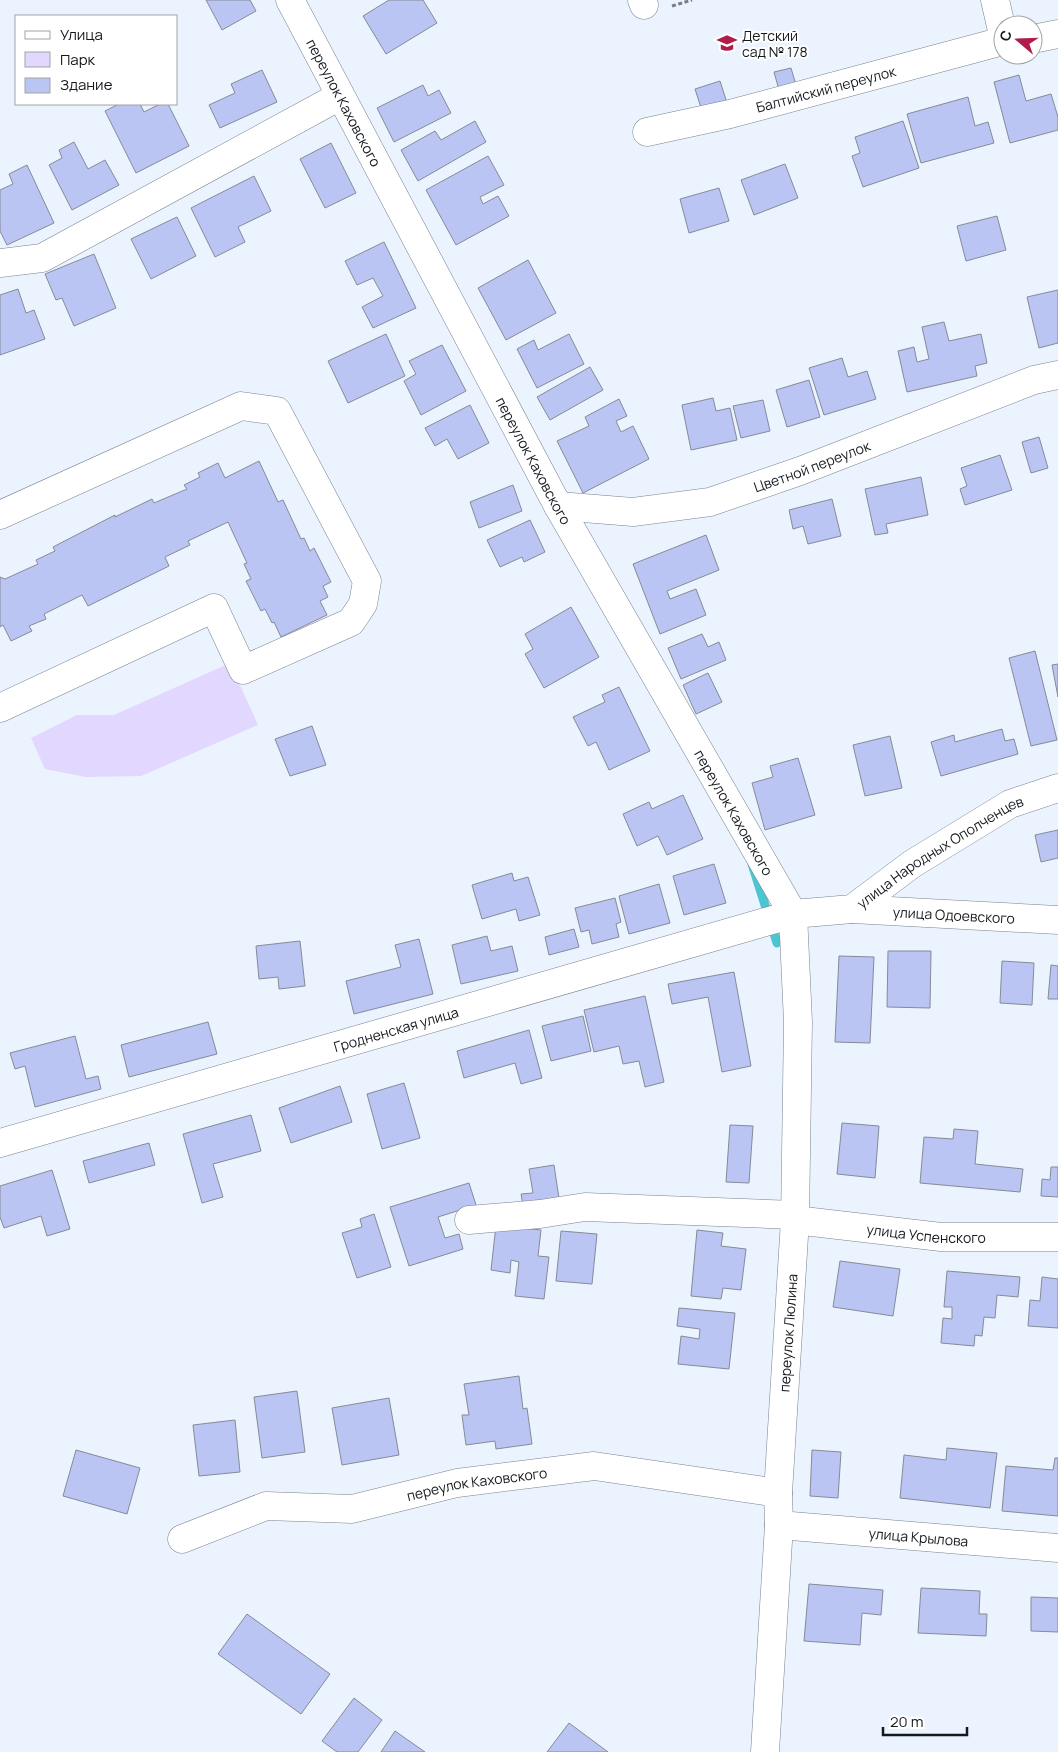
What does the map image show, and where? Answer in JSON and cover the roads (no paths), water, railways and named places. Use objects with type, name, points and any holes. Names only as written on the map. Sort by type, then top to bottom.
[{"type":"street","name":"переулок Каховского","points":[[290,0],[558,506],[794,914]]},
{"type":"street","points":[[995,0],[998,15]]},
{"type":"street","points":[[1043,38],[1058,34]]},
{"type":"street","name":"Балтийский переулок","points":[[647,132],[730,114],[993,44]]},
{"type":"street","points":[[0,263],[42,258],[340,96]]},
{"type":"street","name":"Цветной переулок","points":[[558,506],[633,512],[710,502],[800,471],[1034,380],[1058,375]]},
{"type":"street","points":[[0,515],[241,406],[277,412],[367,581],[363,604],[351,622],[243,670],[214,608],[0,708]]},
{"type":"street","name":"улица Народных Ополченцев","points":[[794,914],[852,909],[912,864],[1010,804],[1058,788]]},
{"type":"street","name":"улица Одоевского","points":[[852,909],[1058,920]]},
{"type":"street","name":"Гродненская улица","points":[[0,1143],[794,914]]},
{"type":"street","name":"переулок Люлина","points":[[765,1752],[779,1526],[778,1492],[795,1217],[798,1022],[794,914]]},
{"type":"street","points":[[470,1220],[540,1214],[585,1207],[795,1217]]},
{"type":"street","name":"улица Успенского","points":[[795,1217],[941,1237],[1058,1236]]},
{"type":"street","name":"переулок Каховского","points":[[182,1539],[266,1506],[352,1510],[457,1483],[594,1466],[778,1492]]},
{"type":"street","name":"улица Крылова","points":[[779,1526],[1058,1548]]},
{"type":"waterway","points":[[752,864],[777,943]]},
{"type":"place","name":"Детский сад № 178","points":[[727,43]]}]
